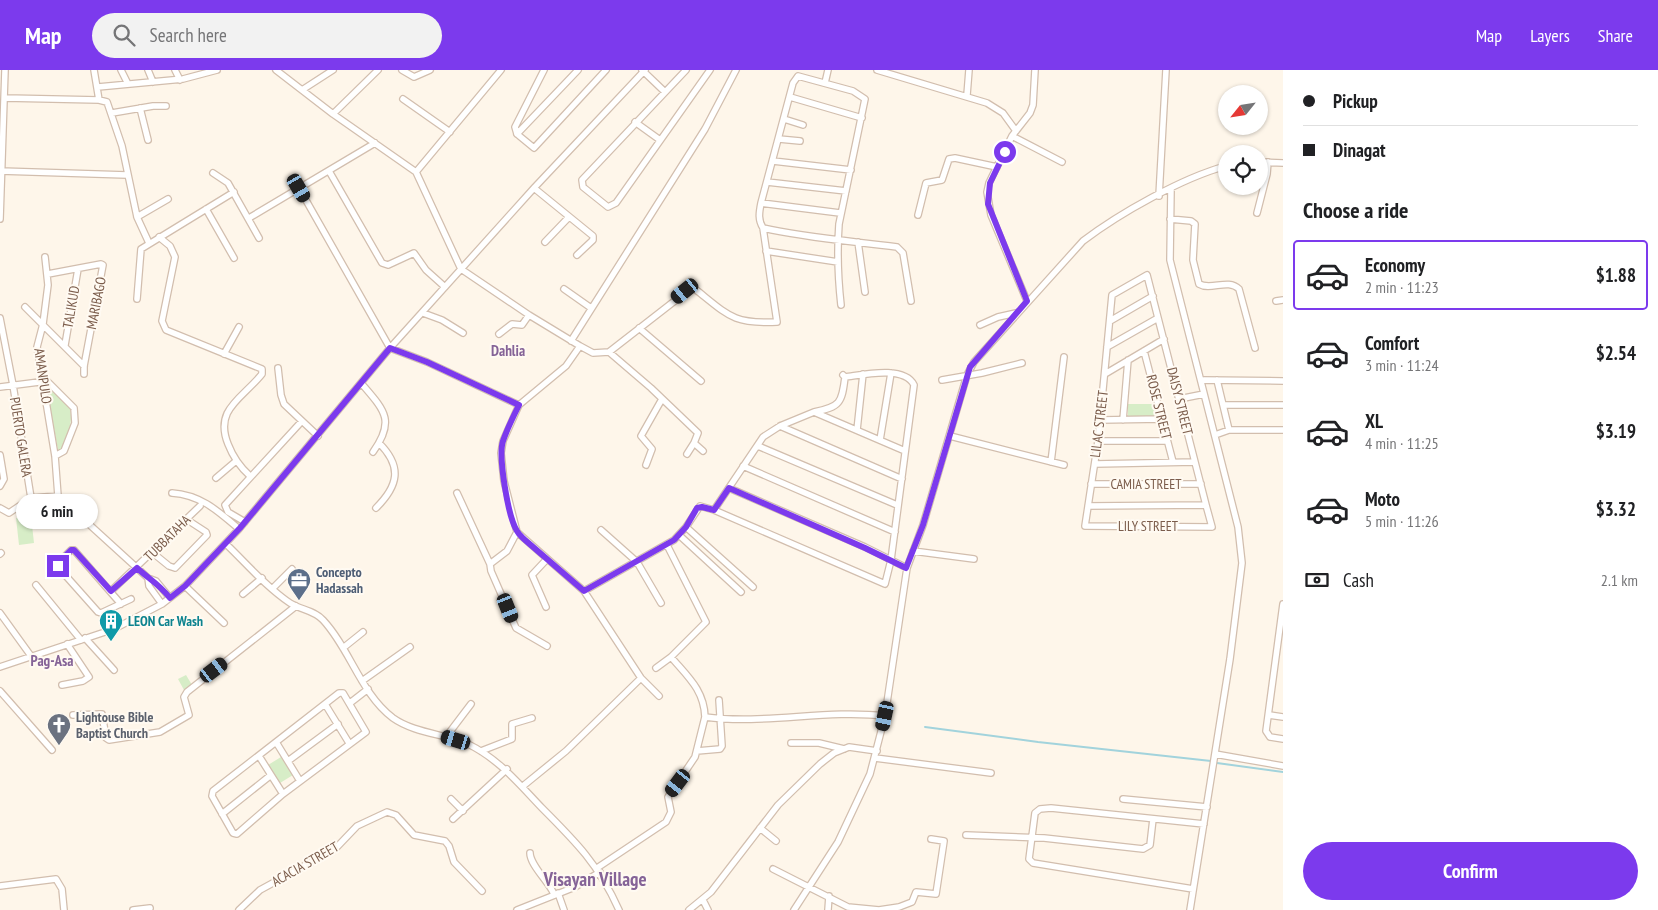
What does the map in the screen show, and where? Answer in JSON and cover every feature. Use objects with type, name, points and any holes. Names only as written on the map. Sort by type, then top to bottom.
[{"type":"street","points":[[0,219],[5,70]]},
{"type":"street","points":[[94,70],[99,100]]},
{"type":"street","points":[[121,70],[128,84]]},
{"type":"street","points":[[148,70],[153,82]]},
{"type":"street","points":[[175,70],[180,80]]},
{"type":"street","points":[[98,87],[180,80],[200,73],[217,70]]},
{"type":"street","points":[[276,70],[416,172],[461,269],[529,315],[593,353],[609,352],[685,291],[692,288],[738,320],[751,323],[777,322],[763,228],[759,216],[796,76],[825,82],[864,96],[866,102],[840,213],[838,262],[841,305]]},
{"type":"street","points":[[302,90],[333,70]]},
{"type":"street","points":[[334,114],[378,70]]},
{"type":"street","points":[[402,70],[414,76],[430,70]]},
{"type":"street","points":[[416,172],[501,70]]},
{"type":"street","points":[[544,70],[515,127],[517,134],[534,148],[606,70]]},
{"type":"street","points":[[686,70],[582,180],[583,187],[608,207],[616,203],[710,70]]},
{"type":"street","points":[[571,340],[705,129],[736,70]]},
{"type":"street","points":[[825,82],[828,70]]},
{"type":"street","points":[[877,70],[967,96],[996,107],[1014,134],[1062,162]]},
{"type":"street","points":[[967,96],[969,70]]},
{"type":"street","points":[[1027,301],[988,204],[990,183],[997,166],[1014,134],[1027,118],[1033,104],[1035,70]]},
{"type":"street","points":[[1159,196],[1166,70]]},
{"type":"street","points":[[517,134],[574,71]]},
{"type":"street","points":[[0,667],[114,629],[162,604],[185,586],[240,528],[390,348],[534,188],[644,71],[665,92]]},
{"type":"street","points":[[790,97],[862,118]]},
{"type":"street","points":[[5,98],[99,100],[107,102],[112,112],[137,217],[149,243]]},
{"type":"street","points":[[403,99],[450,132]]},
{"type":"street","points":[[112,112],[166,106]]},
{"type":"street","points":[[140,108],[148,140]]},
{"type":"street","points":[[784,119],[803,125]]},
{"type":"street","points":[[635,122],[660,140]]},
{"type":"street","points":[[779,138],[800,141]]},
{"type":"street","points":[[249,218],[375,143]]},
{"type":"street","points":[[918,215],[926,183],[942,180],[949,158],[997,166]]},
{"type":"street","points":[[773,160],[851,170]]},
{"type":"street","points":[[1268,162],[1283,163]]},
{"type":"street","points":[[794,910],[858,804],[875,758],[885,716],[906,568],[950,436],[968,375],[978,356],[1083,241],[1103,226],[1171,189],[1218,169]]},
{"type":"street","points":[[1,171],[127,175]]},
{"type":"street","points":[[328,171],[384,265],[414,253],[426,270],[445,287]]},
{"type":"street","points":[[213,173],[225,179],[259,238]]},
{"type":"street","points":[[767,182],[846,191]]},
{"type":"street","points":[[299,188],[390,348],[435,366],[519,405]]},
{"type":"street","points":[[534,188],[594,237],[577,255]]},
{"type":"street","points":[[1171,189],[1170,260],[1240,532],[1243,555],[1230,659],[1190,910]]},
{"type":"street","points":[[137,299],[139,251],[149,243],[234,192]]},
{"type":"street","points":[[1257,213],[1261,195]]},
{"type":"street","points":[[137,217],[168,199]]},
{"type":"street","points":[[761,203],[840,213]]},
{"type":"street","points":[[206,209],[234,258]]},
{"type":"street","points":[[545,242],[570,217]]},
{"type":"street","points":[[1170,219],[1191,221],[1195,224],[1193,260],[1200,284],[1204,287],[1226,285],[1239,289],[1255,348]]},
{"type":"street","points":[[763,228],[901,250],[911,301]]},
{"type":"street","points":[[159,237],[170,246],[175,257],[162,321],[164,328],[168,332],[224,354],[256,364],[263,371],[223,420],[223,431],[236,461],[250,476]]},
{"type":"street","points":[[858,242],[865,292]]},
{"type":"street","points":[[766,251],[838,262]]},
{"type":"street","name":"AMANPULO","points":[[45,257],[48,274],[43,324],[37,345],[55,456],[58,496]]},
{"type":"street","name":"MARIBAGO","points":[[48,274],[100,264],[103,266],[84,374]]},
{"type":"street","name":"TALIKUD","points":[[65,345],[78,269]]},
{"type":"street","name":"DAISY STREET","points":[[1148,275],[1212,527]]},
{"type":"street","name":"LILAC STREET","points":[[1085,526],[1098,441],[1112,295],[1148,275]]},
{"type":"street","points":[[564,289],[591,308]]},
{"type":"street","points":[[1110,321],[1153,296]]},
{"type":"street","points":[[25,307],[84,366]]},
{"type":"street","points":[[423,313],[442,320],[463,333]]},
{"type":"street","points":[[980,325],[998,317],[1016,313]]},
{"type":"street","points":[[500,334],[512,324],[522,325],[529,315]]},
{"type":"street","name":"PUERTO GALERA","points":[[0,318],[8,355],[31,498]]},
{"type":"street","points":[[1108,347],[1158,318]]},
{"type":"street","points":[[224,354],[239,327]]},
{"type":"street","points":[[639,328],[701,381]]},
{"type":"street","points":[[1105,374],[1164,340]]},
{"type":"street","points":[[580,346],[566,366],[519,405],[503,441],[501,453],[504,481],[517,532],[584,591],[641,678],[659,696]]},
{"type":"street","name":"ROSE STREET","points":[[1144,351],[1173,462]]},
{"type":"street","points":[[609,352],[698,432],[699,436],[687,454]]},
{"type":"street","points":[[0,356],[8,355]]},
{"type":"street","points":[[1051,462],[1064,357]]},
{"type":"street","points":[[1123,420],[1128,360]]},
{"type":"street","points":[[942,380],[1022,363]]},
{"type":"street","points":[[278,368],[282,400],[318,436]]},
{"type":"street","points":[[880,440],[891,373]]},
{"type":"street","points":[[584,591],[667,545],[680,535],[697,508],[702,507],[714,510],[883,584],[886,583],[891,560],[914,387],[912,380],[891,373],[844,376],[843,397],[840,401],[780,426],[763,437],[714,510]]},
{"type":"street","points":[[857,430],[863,374]]},
{"type":"street","points":[[1204,380],[1283,380]]},
{"type":"street","points":[[1217,380],[1229,430]]},
{"type":"street","points":[[0,387],[43,381],[52,385],[72,405],[76,414],[63,453],[55,456]]},
{"type":"street","points":[[361,383],[379,404],[386,419],[386,430],[373,452]]},
{"type":"street","points":[[1179,399],[1204,394]]},
{"type":"street","points":[[646,465],[652,449],[641,436],[662,399]]},
{"type":"street","points":[[1223,405],[1283,405]]},
{"type":"street","points":[[814,412],[905,451]]},
{"type":"street","points":[[1100,420],[1162,419]]},
{"type":"street","points":[[245,522],[228,512],[225,507],[250,476],[302,421]]},
{"type":"street","points":[[780,426],[902,479]]},
{"type":"street","points":[[1215,435],[1229,430],[1283,430]]},
{"type":"street","points":[[950,436],[1064,465]]},
{"type":"street","points":[[1098,441],[1168,441]]},
{"type":"street","points":[[376,508],[391,491],[395,481],[393,462],[379,443]]},
{"type":"street","points":[[694,443],[703,451]]},
{"type":"street","points":[[758,446],[897,505]]},
{"type":"street","points":[[0,455],[4,479],[0,486]]},
{"type":"street","points":[[216,478],[236,461]]},
{"type":"street","points":[[1094,464],[1195,462]]},
{"type":"street","points":[[743,466],[894,532]]},
{"type":"street","name":"CAMIA STREET","points":[[1092,484],[1201,484]]},
{"type":"street","points":[[729,488],[906,568]]},
{"type":"street","points":[[172,493],[189,495],[207,502],[240,528]]},
{"type":"street","points":[[457,493],[490,564],[515,626],[547,646]]},
{"type":"street","points":[[0,508],[10,512],[31,498],[58,496],[148,578],[156,581],[170,598]]},
{"type":"street","name":"LILY STREET","points":[[1088,506],[1206,505]]},
{"type":"street","name":"TUBBATAHA","points":[[111,591],[153,553],[200,506]]},
{"type":"street","points":[[153,553],[169,566],[175,568],[207,535],[206,532],[186,519]]},
{"type":"street","name":"LILY STREET","points":[[1085,526],[1212,527]]},
{"type":"street","points":[[686,527],[753,587]]},
{"type":"street","points":[[600,530],[637,562],[661,603]]},
{"type":"street","points":[[490,564],[507,551],[517,532]]},
{"type":"street","points":[[680,535],[741,592]]},
{"type":"street","points":[[226,544],[273,588],[296,606],[316,613],[343,648],[368,689],[383,708],[394,718],[481,751],[507,770],[574,839],[598,870],[619,910]]},
{"type":"street","points":[[656,668],[672,657],[706,622],[667,545]]},
{"type":"street","points":[[121,604],[74,550],[71,550],[58,563],[58,568],[95,611],[101,613],[121,604],[131,599]]},
{"type":"street","points":[[913,551],[974,559]]},
{"type":"street","points":[[546,606],[532,574],[547,559]]},
{"type":"street","points":[[273,588],[292,569]]},
{"type":"street","points":[[148,578],[149,586],[162,604]]},
{"type":"street","points":[[243,594],[262,578]]},
{"type":"street","points":[[36,585],[83,639],[114,670]]},
{"type":"street","points":[[185,586],[224,623]]},
{"type":"street","points":[[1283,604],[1267,734],[1270,737],[1283,739]]},
{"type":"street","points":[[73,715],[102,714],[106,738],[109,740],[164,730],[189,715],[184,697],[187,692],[296,606]]},
{"type":"street","points":[[0,613],[31,656]]},
{"type":"street","points":[[343,648],[363,632]]},
{"type":"street","points":[[62,685],[83,681],[89,677],[67,644]]},
{"type":"street","points":[[362,680],[410,647]]},
{"type":"street","points":[[517,910],[576,887],[666,822],[671,812],[668,797],[697,750],[706,717],[704,700],[699,690],[672,657]]},
{"type":"street","points":[[523,786],[566,752],[641,678]]},
{"type":"street","points":[[350,703],[368,689]]},
{"type":"street","points":[[0,691],[52,750]]},
{"type":"street","points":[[340,693],[350,703],[366,730],[283,794],[236,834],[212,796],[214,791],[325,704],[340,693]]},
{"type":"street","points":[[697,750],[720,749],[719,700]]},
{"type":"street","points":[[325,704],[349,743]]},
{"type":"street","points":[[446,737],[471,704]]},
{"type":"street","points":[[706,717],[720,719],[856,713],[885,716]]},
{"type":"street","points":[[1269,715],[1283,717]]},
{"type":"street","points":[[481,751],[512,739],[512,724],[532,718]]},
{"type":"street","points":[[288,761],[338,724]]},
{"type":"street","points":[[276,742],[300,781]]},
{"type":"street","points":[[791,743],[818,743],[844,749]]},
{"type":"street","points":[[689,910],[703,900],[778,805],[805,777],[834,753],[849,747],[877,751]]},
{"type":"street","points":[[1215,754],[1283,766]]},
{"type":"street","points":[[259,756],[283,794]]},
{"type":"street","points":[[875,758],[991,774]]},
{"type":"street","points":[[453,819],[507,770]]},
{"type":"street","points":[[222,814],[271,776]]},
{"type":"street","points":[[451,799],[463,811]]},
{"type":"street","points":[[1123,799],[1207,807]]},
{"type":"street","points":[[1193,889],[1033,863],[1029,859],[1029,848],[1033,838],[1035,813],[1041,808],[1204,824]]},
{"type":"street","name":"ACACIA STREET","points":[[239,910],[260,890],[335,850],[354,828],[384,812],[396,815],[414,836],[445,841],[449,846],[454,862],[482,891]]},
{"type":"street","points":[[966,836],[1033,838],[1144,850],[1150,845],[1152,819]]},
{"type":"street","points":[[760,828],[776,841]]},
{"type":"street","points":[[773,868],[848,907],[879,910],[900,907],[912,902],[916,892],[936,894],[944,841],[930,839]]},
{"type":"street","points":[[530,852],[531,861],[544,876],[564,910]]},
{"type":"street","points":[[0,886],[52,878],[58,880],[62,889],[64,910]]},
{"type":"street","points":[[828,910],[829,896]]},
{"type":"street","points":[[703,900],[708,910]]},
{"type":"street","points":[[133,910],[150,908]]},
{"type":"green space","points":[[46,385],[64,398],[71,412],[70,428],[64,448],[58,450]]},
{"type":"green space","points":[[1128,404],[1155,404],[1156,416],[1128,417]]},
{"type":"green space","points":[[31,516],[34,543],[19,545],[16,518]]},
{"type":"green space","points":[[186,675],[192,685],[184,690],[178,679]]},
{"type":"green space","points":[[281,757],[293,775],[280,783],[268,765]]},
{"type":"waterway","points":[[925,727],[1038,742],[1211,761]]},
{"type":"waterway","points":[[1217,763],[1283,772]]},
{"type":"place","name":"Concepto Hadassah","points":[[299,601]]},
{"type":"place","name":"LEON Car Wash","points":[[111,642]]},
{"type":"place","name":"Lightouse Bible Baptist Church","points":[[59,746]]},
{"type":"district","name":"Dahlia","points":[[508,351]]},
{"type":"district","name":"Pag-Asa","points":[[52,661]]},
{"type":"district","name":"Visayan Village","points":[[595,879]]},
{"type":"route","points":[[58,566],[58,563],[71,550],[74,550],[111,591],[137,568],[148,578],[156,581],[170,598],[185,586],[226,544],[390,348],[427,362],[519,405],[503,441],[501,453],[504,481],[514,525],[517,532],[525,540],[584,591],[667,545],[680,535],[697,508],[700,506],[714,510],[729,488],[906,568],[923,525],[970,367],[1027,301],[988,204],[987,192],[1005,152]]}]
